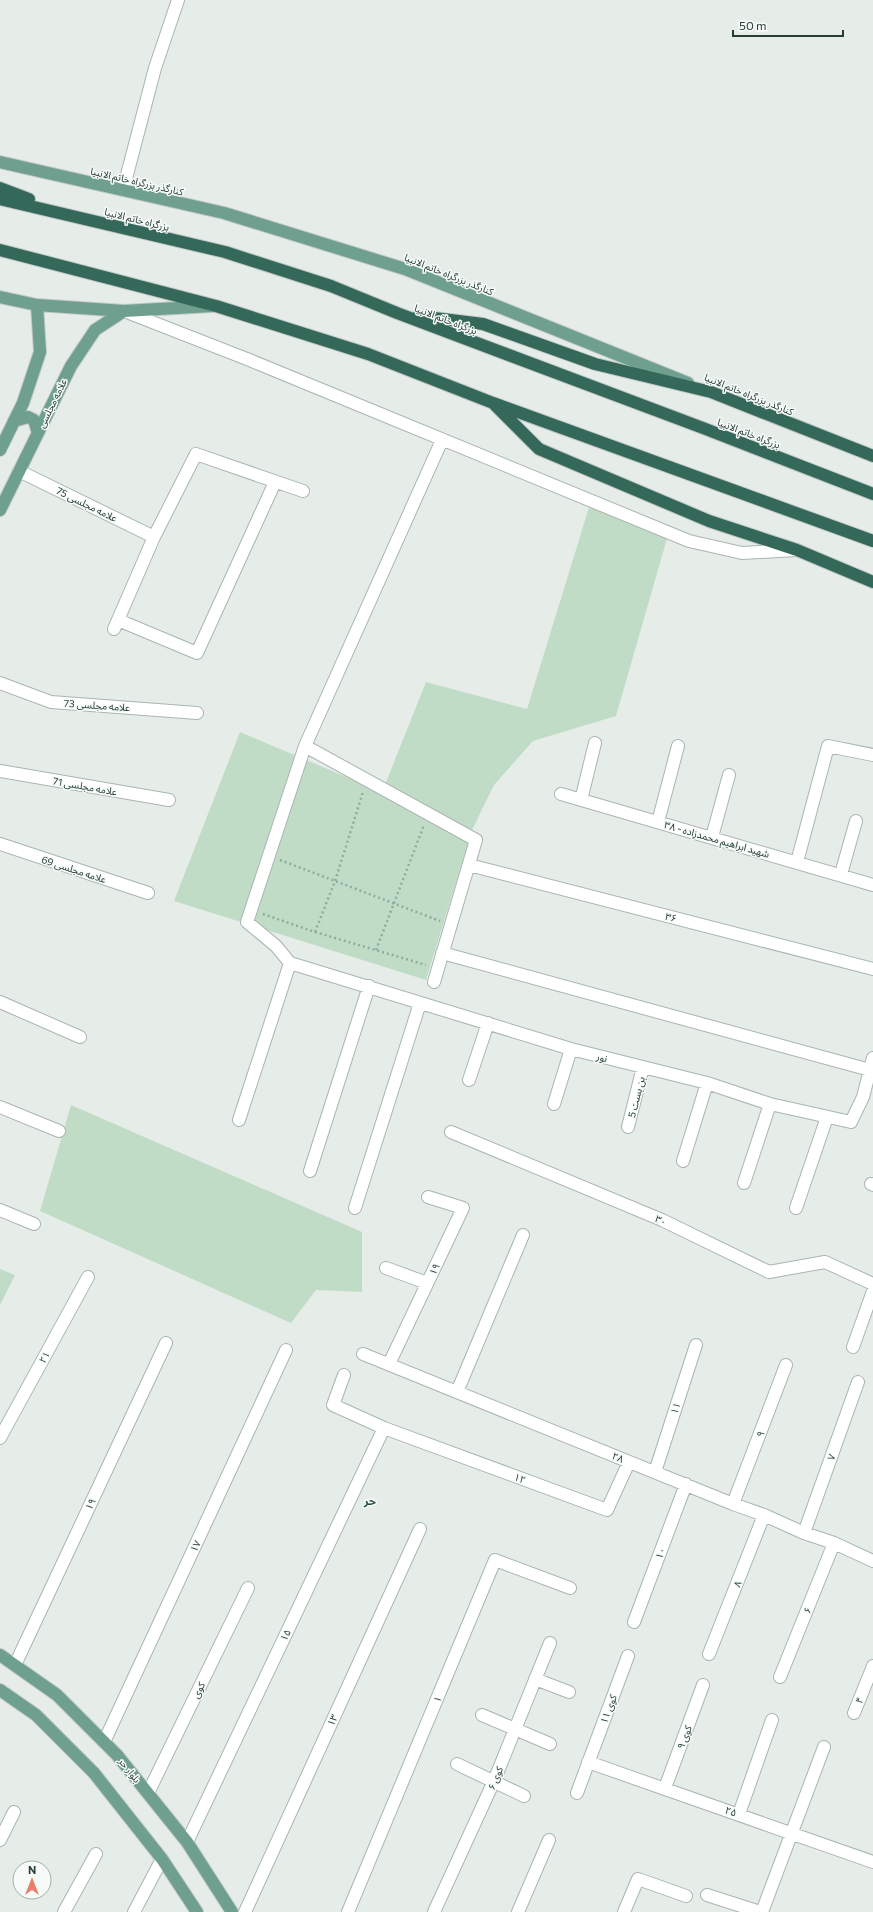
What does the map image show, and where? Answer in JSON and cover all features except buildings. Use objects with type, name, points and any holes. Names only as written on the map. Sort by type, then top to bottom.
[{"type":"highway","points":[[0,188],[67,214]]},
{"type":"highway","name":"بزرگراه خاتم الانبیا","points":[[0,199],[225,252],[331,286],[397,313],[703,428],[873,494]]},
{"type":"highway","points":[[0,250],[216,306],[368,354],[493,403],[873,541]]},
{"type":"highway","points":[[397,313],[483,324],[595,364],[711,392]]},
{"type":"highway","name":"کنارگذر بزرگراه خاتم الانبیا","points":[[711,392],[873,456]]},
{"type":"highway","points":[[493,403],[539,449],[710,521],[797,550],[873,582]]},
{"type":"main road","name":"کنارگذر بزرگراه خاتم الانبیا","points":[[0,162],[224,213],[405,269],[711,392]]},
{"type":"main road","points":[[0,297],[37,305],[124,311],[216,306]]},
{"type":"main road","points":[[0,450],[23,403],[40,352],[37,305]]},
{"type":"main road","name":"علامه مجلسی","points":[[0,510],[71,366],[95,330],[124,311]]},
{"type":"main road","points":[[14,421],[28,417],[34,420],[38,433]]},
{"type":"main road","name":"بلوار حر","points":[[0,1655],[57,1695],[117,1755],[187,1842],[232,1912]]},
{"type":"main road","points":[[0,1690],[36,1715],[94,1773],[162,1859],[197,1912]]},
{"type":"street","points":[[123,190],[155,68],[178,0]]},
{"type":"street","points":[[124,311],[247,359],[689,541],[742,553],[797,550]]},
{"type":"street","points":[[239,1120],[290,963],[276,946],[248,922],[250,910],[306,746],[442,440]]},
{"type":"street","points":[[275,482],[197,653],[116,625],[154,537],[196,454],[275,482],[303,492]]},
{"type":"street","name":"علامه مجلسی 75","points":[[19,471],[154,537]]},
{"type":"street","name":"علامه مجلسی 73","points":[[0,683],[51,702],[197,713]]},
{"type":"street","points":[[581,800],[595,743]]},
{"type":"street","points":[[306,746],[476,840],[434,982]]},
{"type":"street","points":[[658,822],[678,746]]},
{"type":"street","points":[[797,862],[828,746],[873,755]]},
{"type":"street","name":"علامه مجلسی 71","points":[[0,771],[169,800]]},
{"type":"street","points":[[712,837],[729,775]]},
{"type":"street","name":"شهید ابراهیم محمدزاده - ۳۸","points":[[561,794],[841,874],[873,885]]},
{"type":"street","points":[[841,874],[856,821]]},
{"type":"street","name":"علامه مجلسی 69","points":[[0,844],[148,893]]},
{"type":"street","name":"۳۶","points":[[469,864],[873,969]]},
{"type":"street","points":[[442,953],[871,1064]]},
{"type":"street","name":"نور","points":[[290,963],[571,1049],[707,1083],[770,1104],[851,1122],[868,1099],[871,1064]]},
{"type":"street","points":[[310,1171],[369,986]]},
{"type":"street","points":[[0,1002],[80,1037]]},
{"type":"street","points":[[355,1208],[420,1003]]},
{"type":"street","points":[[469,1080],[488,1023]]},
{"type":"street","points":[[554,1104],[571,1049]]},
{"type":"street","name":"بن بست 5","points":[[628,1127],[643,1067]]},
{"type":"street","points":[[683,1161],[707,1083]]},
{"type":"street","points":[[744,1183],[770,1104]]},
{"type":"street","points":[[0,1107],[59,1131]]},
{"type":"street","points":[[796,1208],[828,1117]]},
{"type":"street","name":"۳۰","points":[[450,1132],[662,1220],[769,1272],[825,1262],[873,1284]]},
{"type":"street","name":"۱۹","points":[[389,1364],[463,1208],[428,1196]]},
{"type":"street","points":[[0,1210],[34,1224]]},
{"type":"street","points":[[457,1392],[523,1235]]},
{"type":"street","points":[[386,1268],[427,1283]]},
{"type":"street","name":"۲۱","points":[[0,1438],[88,1277]]},
{"type":"street","points":[[853,1347],[873,1291]]},
{"type":"street","name":"۱۹","points":[[15,1666],[166,1343]]},
{"type":"street","name":"۱۱","points":[[655,1472],[696,1345]]},
{"type":"street","name":"۱۷","points":[[104,1742],[286,1350]]},
{"type":"street","name":"۲۸","points":[[363,1354],[733,1504],[764,1515],[804,1533],[834,1543],[873,1561]]},
{"type":"street","name":"۹","points":[[733,1504],[786,1365]]},
{"type":"street","points":[[344,1375],[333,1405],[384,1428]]},
{"type":"street","name":"۷","points":[[804,1533],[858,1382]]},
{"type":"street","name":"۱۲","points":[[384,1428],[608,1510],[629,1462]]},
{"type":"street","name":"۱۵","points":[[187,1842],[384,1428]]},
{"type":"street","name":"۱۰","points":[[634,1622],[686,1484]]},
{"type":"street","name":"۸","points":[[710,1654],[764,1515]]},
{"type":"street","name":"۱۳","points":[[245,1912],[420,1529]]},
{"type":"street","name":"۶","points":[[780,1677],[834,1543]]},
{"type":"street","name":"۱","points":[[348,1912],[495,1560],[570,1588]]},
{"type":"street","name":"کوی","points":[[148,1793],[248,1588]]},
{"type":"street","name":"کوی ۶","points":[[434,1912],[494,1781],[550,1643]]},
{"type":"street","name":"کوی ۱۱","points":[[576,1793],[628,1656]]},
{"type":"street","name":"۴","points":[[854,1713],[873,1666]]},
{"type":"street","points":[[535,1679],[569,1692]]},
{"type":"street","name":"کوی ۹","points":[[665,1788],[703,1685]]},
{"type":"street","points":[[482,1715],[550,1744]]},
{"type":"street","points":[[740,1814],[772,1720]]},
{"type":"street","points":[[707,1895],[761,1912],[824,1747]]},
{"type":"street","name":"۲۵","points":[[588,1762],[792,1833],[872,1858]]},
{"type":"street","points":[[457,1764],[524,1796]]},
{"type":"street","points":[[0,1840],[14,1812]]},
{"type":"street","points":[[518,1912],[549,1840]]},
{"type":"street","points":[[64,1912],[96,1854]]},
{"type":"street","points":[[134,1912],[162,1859]]},
{"type":"street","points":[[624,1912],[638,1879],[686,1896]]},
{"type":"path","points":[[315,932],[335,881],[367,780]]},
{"type":"path","points":[[376,950],[429,814]]},
{"type":"path","points":[[269,855],[450,925]]},
{"type":"path","points":[[250,910],[315,932],[438,968]]},
{"type":"green space","points":[[590,504],[668,535],[616,716],[533,741],[494,785],[472,830],[426,980],[174,901],[240,732],[382,792],[426,682],[527,709]]},
{"type":"green space","points":[[71,1105],[362,1232],[362,1292],[316,1290],[291,1323],[40,1211]]},
{"type":"green space","points":[[0,1269],[15,1275],[0,1305]]},
{"type":"district","name":"حر","points":[[370,1501]]}]
